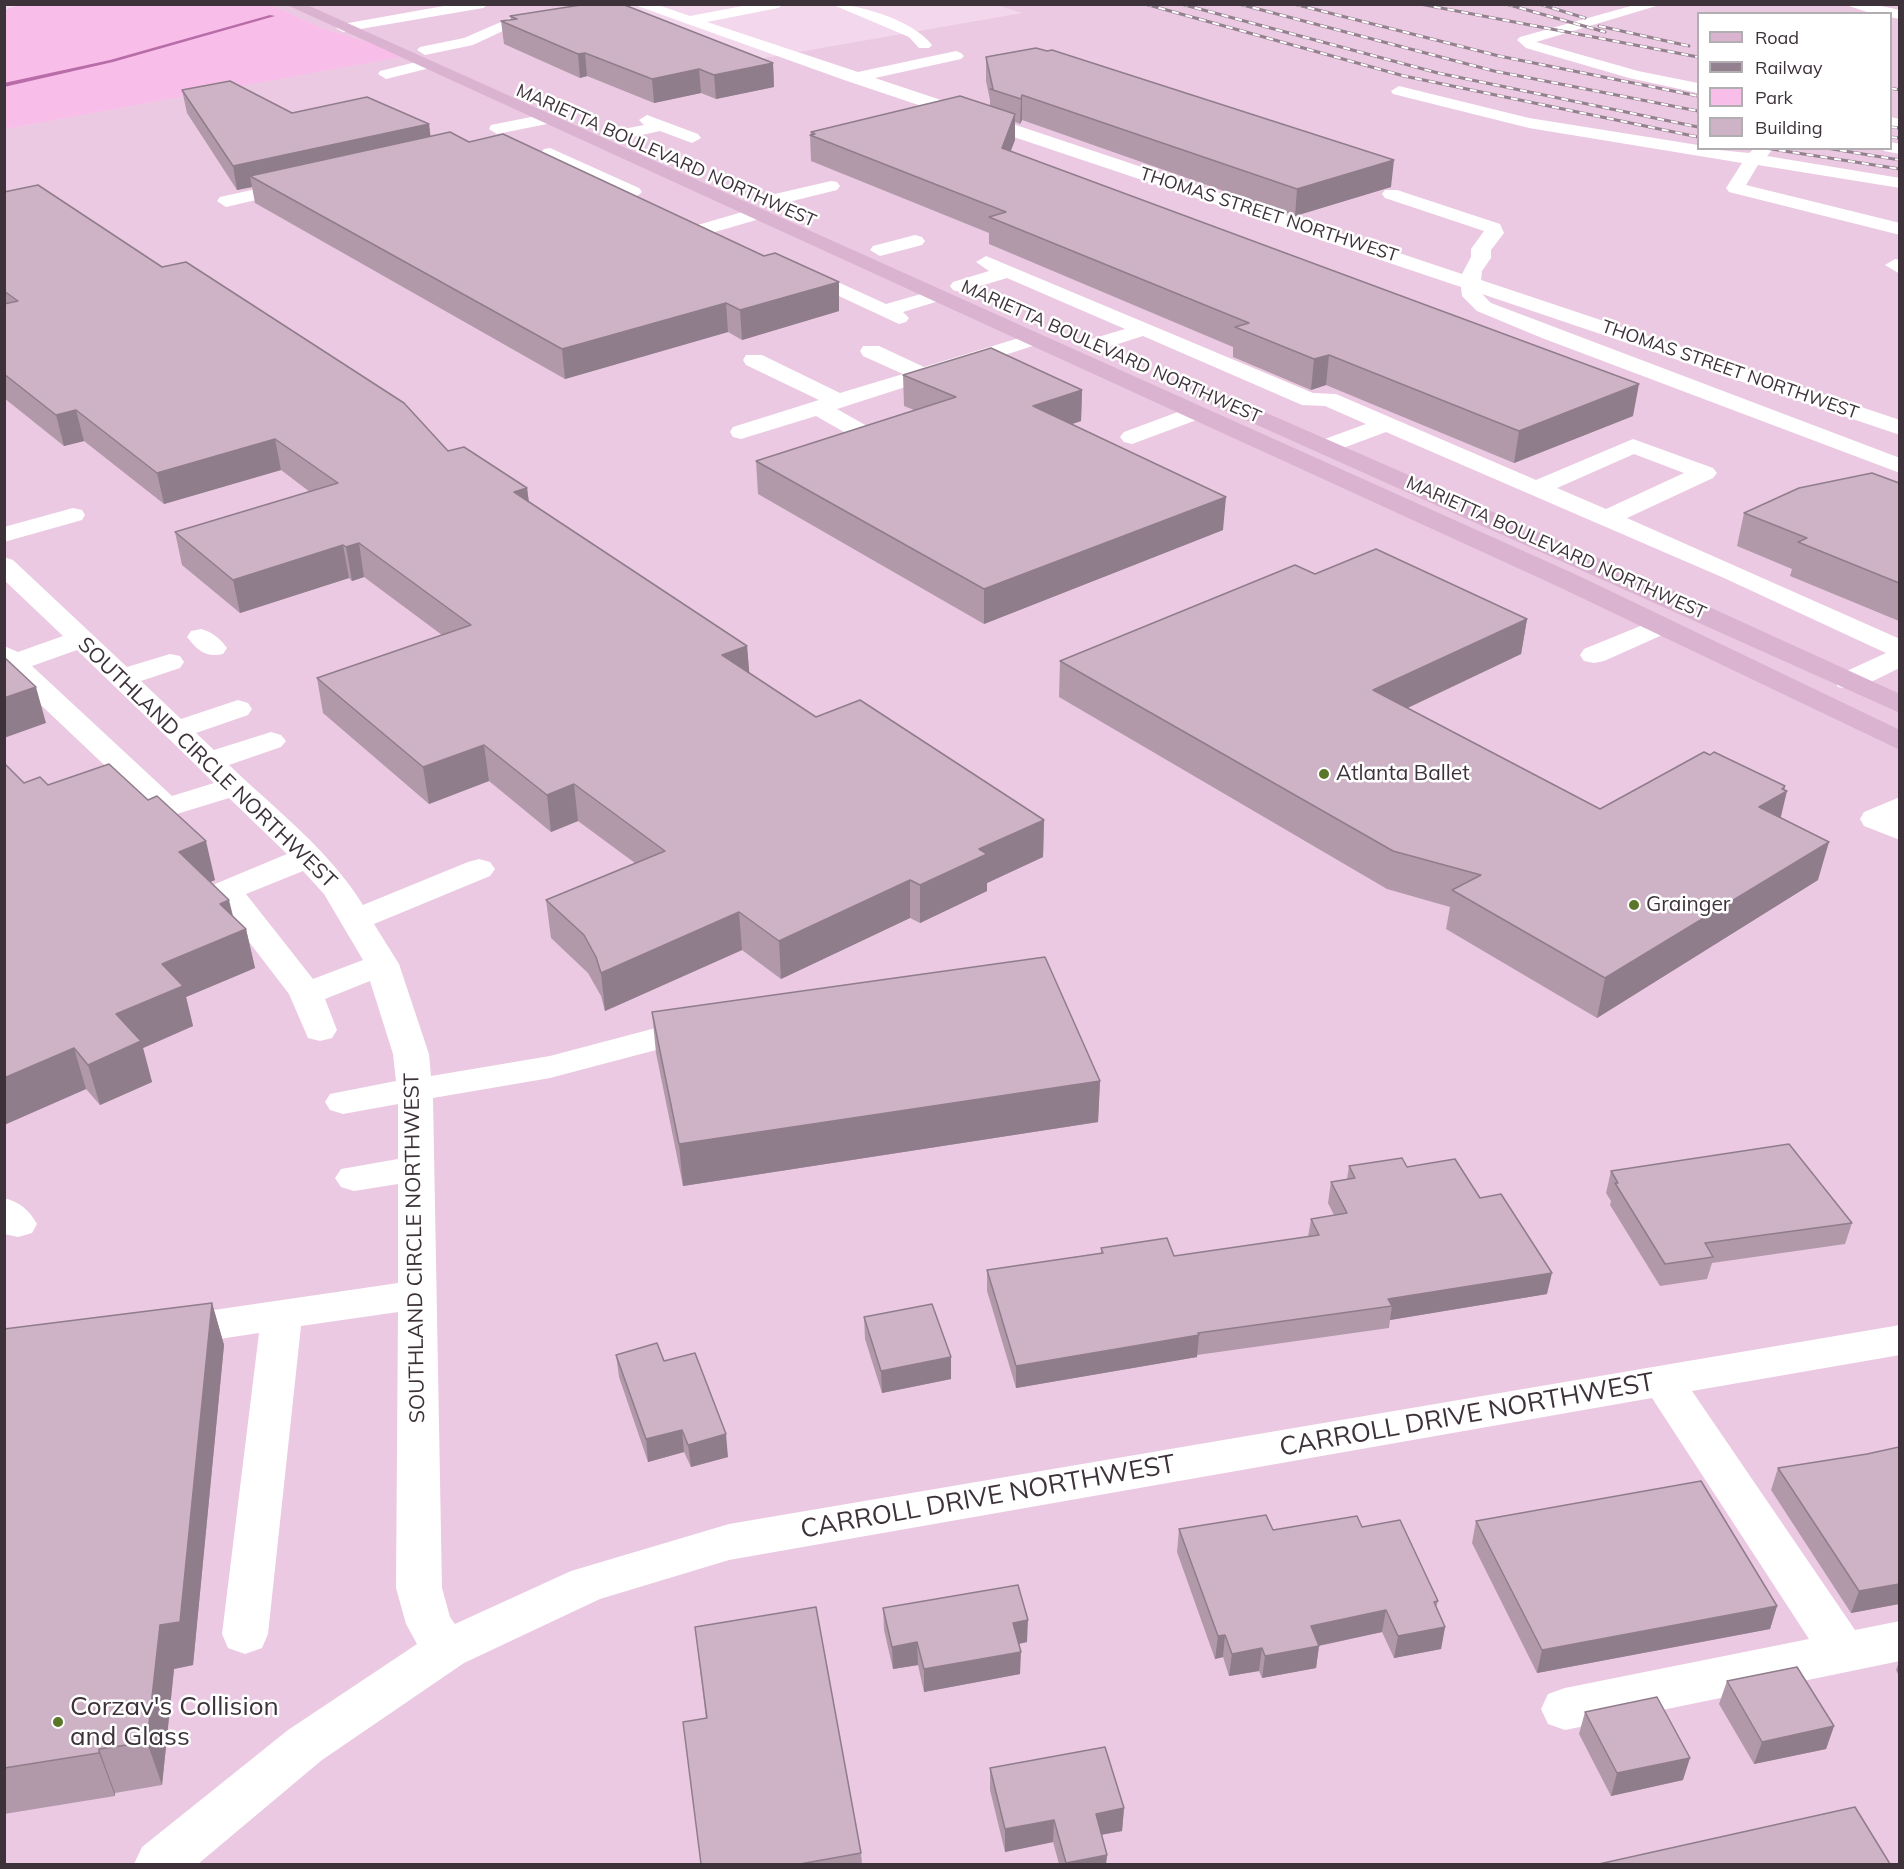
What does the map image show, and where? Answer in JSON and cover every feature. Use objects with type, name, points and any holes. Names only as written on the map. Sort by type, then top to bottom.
[{"type":"main road","points":[[292,4],[343,28],[425,57],[546,119],[762,208],[935,296],[1568,581],[1899,741]]},
{"type":"main road","name":"MARIETTA BOULEVARD NORTHWEST","points":[[320,4],[366,24],[425,57],[620,135],[762,208],[880,250],[1327,446],[1899,705]]},
{"type":"street","points":[[343,28],[483,4]]},
{"type":"street","points":[[688,22],[778,4]]},
{"type":"street","points":[[838,4],[914,34],[924,45]]},
{"type":"street","points":[[1656,4],[1618,16],[1563,27],[1526,40],[1532,45],[1635,75],[1697,88]]},
{"type":"street","points":[[1851,4],[1886,12]]},
{"type":"street","name":"THOMAS STREET NORTHWEST","points":[[646,5],[688,22],[852,78],[1469,282],[1899,428]]},
{"type":"street","points":[[386,74],[468,42],[517,19]]},
{"type":"street","points":[[852,78],[956,56]]},
{"type":"street","points":[[1399,91],[1529,123],[1697,146]]},
{"type":"street","points":[[497,129],[546,119]]},
{"type":"street","points":[[620,135],[654,123],[692,138]]},
{"type":"street","points":[[1729,150],[1899,183]]},
{"type":"street","points":[[1807,150],[1853,158]]},
{"type":"street","points":[[550,153],[633,192],[608,199],[637,212]]},
{"type":"street","points":[[1759,154],[1735,188],[1899,229]]},
{"type":"street","points":[[1876,161],[1899,165]]},
{"type":"street","points":[[226,201],[317,180]]},
{"type":"street","points":[[665,226],[693,239],[762,208],[831,186]]},
{"type":"street","points":[[1391,194],[1493,228],[1494,233],[1480,249],[1482,258],[1472,269],[1469,282],[1472,296],[1484,307],[1549,334],[1899,466]]},
{"type":"street","points":[[880,250],[915,241]]},
{"type":"street","points":[[986,262],[1310,400],[1329,399],[1899,649]]},
{"type":"street","points":[[960,286],[1009,271]]},
{"type":"street","points":[[818,279],[891,314],[935,296]]},
{"type":"street","points":[[1096,345],[1144,329]]},
{"type":"street","points":[[741,432],[1032,340]]},
{"type":"street","points":[[871,351],[923,375]]},
{"type":"street","points":[[754,360],[828,404],[866,435]]},
{"type":"street","points":[[1132,437],[1194,413]]},
{"type":"street","points":[[1327,446],[1386,424]]},
{"type":"street","points":[[1535,489],[1633,446],[1705,473],[1605,519]]},
{"type":"street","points":[[4,535],[73,515]]},
{"type":"street","name":"SOUTHLAND CIRCLE NORTHWEST","points":[[4,565],[308,857],[337,889],[382,964],[411,1054],[415,1091],[419,1588],[429,1624],[447,1649]]},
{"type":"street","points":[[1594,655],[1660,626]]},
{"type":"street","points":[[9,658],[81,639]]},
{"type":"street","points":[[1848,681],[1899,657]]},
{"type":"street","points":[[9,658],[167,808],[235,786]]},
{"type":"street","points":[[122,678],[170,662]]},
{"type":"street","points":[[176,730],[238,709]]},
{"type":"street","points":[[209,762],[271,741]]},
{"type":"street","points":[[1899,806],[1875,819],[1899,831]]},
{"type":"street","points":[[308,857],[226,891],[285,963],[306,994],[320,1030]]},
{"type":"street","points":[[356,920],[479,869]]},
{"type":"street","points":[[306,994],[382,964]]},
{"type":"street","points":[[343,1102],[550,1067],[699,1027],[723,1024]]},
{"type":"street","points":[[354,1178],[417,1169]]},
{"type":"street","points":[[132,1337],[418,1294]]},
{"type":"street","points":[[244,1634],[282,1314]]},
{"type":"street","name":"CARROLL DRIVE NORTHWEST","points":[[160,1864],[305,1745],[447,1649],[587,1584],[729,1542],[1899,1340]]},
{"type":"street","points":[[1663,1381],[1843,1652]]},
{"type":"street","points":[[1565,1710],[1899,1641]]},
{"type":"shaded area","points":[[271,5],[575,5],[730,64],[1022,13],[997,5],[1899,5],[1899,1864],[5,1864],[5,129],[410,55],[321,28]]},
{"type":"green space","points":[[22,4],[271,5],[321,28],[411,55],[5,129],[4,10]]},
{"type":"building","points":[[587,4],[622,4],[773,63],[714,75],[699,69],[652,79],[585,53],[578,54],[501,21],[517,19],[510,16]]},
{"type":"building","points":[[1036,48],[1052,50],[1394,160],[1297,189],[1022,95],[1021,99],[990,89],[993,89],[986,57]]},
{"type":"building","points":[[230,81],[292,113],[367,97],[429,124],[233,166],[182,90]]},
{"type":"building","points":[[960,96],[1015,114],[1002,148],[1639,384],[1519,431],[1329,355],[1314,359],[1235,327],[1249,323],[989,217],[1006,212],[810,135],[815,134],[811,132]]},
{"type":"building","points":[[450,132],[469,142],[503,134],[764,256],[775,253],[839,282],[740,310],[726,303],[562,349],[250,176]]},
{"type":"building","points":[[38,185],[162,267],[186,262],[404,403],[448,451],[464,447],[527,488],[514,492],[747,646],[722,655],[816,717],[860,700],[1044,820],[979,849],[987,854],[920,885],[910,880],[779,941],[739,912],[601,973],[596,957],[584,935],[546,900],[665,851],[574,784],[547,795],[484,745],[423,767],[317,678],[471,625],[359,543],[346,547],[343,545],[233,580],[175,532],[338,483],[275,439],[157,473],[76,410],[56,415],[4,374],[4,304],[18,301],[4,291],[4,192]]},
{"type":"building","points":[[991,348],[1082,390],[1033,406],[1226,497],[984,589],[756,461],[956,397],[903,375]]},
{"type":"building","points":[[1872,473],[1899,483],[1899,583],[1798,542],[1807,538],[1744,513],[1799,488]]},
{"type":"building","points":[[1376,549],[1527,619],[1373,690],[1600,809],[1704,752],[1710,755],[1714,752],[1785,786],[1782,789],[1787,791],[1759,807],[1829,842],[1605,978],[1452,890],[1481,875],[1393,851],[1060,661],[1295,565],[1315,574]]},
{"type":"building","points":[[4,657],[36,687],[4,698]]},
{"type":"building","points":[[4,763],[24,783],[40,777],[48,785],[109,764],[148,800],[157,796],[206,841],[179,852],[229,900],[220,904],[246,929],[162,964],[183,986],[116,1014],[141,1041],[88,1065],[74,1048],[4,1078]]},
{"type":"building","points":[[1045,957],[1100,1081],[679,1144],[652,1012]]},
{"type":"building","points":[[1789,1144],[1852,1223],[1705,1243],[1713,1257],[1665,1264],[1615,1183],[1618,1183],[1611,1171]]},
{"type":"building","points":[[1402,1158],[1407,1167],[1455,1159],[1480,1198],[1501,1194],[1552,1273],[1388,1299],[1392,1306],[1198,1333],[1199,1335],[1016,1366],[987,1270],[1103,1253],[1101,1248],[1167,1238],[1174,1256],[1319,1235],[1311,1219],[1347,1213],[1331,1182],[1355,1178],[1349,1166]]},
{"type":"building","points":[[212,1303],[180,1622],[160,1625],[147,1742],[99,1749],[99,1753],[4,1768],[4,1329]]},
{"type":"building","points":[[932,1304],[951,1357],[881,1371],[864,1317]]},
{"type":"building","points":[[657,1343],[664,1361],[695,1353],[726,1434],[688,1445],[682,1430],[646,1439],[616,1355]]},
{"type":"building","points":[[1899,1447],[1899,1584],[1859,1591],[1778,1468]]},
{"type":"building","points":[[1701,1481],[1777,1606],[1542,1650],[1476,1521]]},
{"type":"building","points":[[1266,1515],[1273,1530],[1357,1516],[1362,1527],[1400,1520],[1438,1601],[1434,1602],[1445,1627],[1398,1636],[1386,1610],[1311,1626],[1319,1646],[1265,1656],[1262,1648],[1232,1654],[1225,1635],[1218,1636],[1179,1529]]},
{"type":"building","points":[[1018,1585],[1028,1620],[1013,1623],[1021,1652],[924,1669],[917,1642],[892,1647],[883,1608]]},
{"type":"building","points":[[816,1607],[861,1853],[800,1864],[701,1864],[683,1722],[707,1718],[695,1627]]},
{"type":"building","points":[[1797,1667],[1834,1726],[1762,1742],[1727,1681]]},
{"type":"building","points":[[1657,1697],[1690,1758],[1617,1773],[1585,1712]]},
{"type":"building","points":[[1105,1747],[1124,1808],[1096,1814],[1107,1855],[1066,1863],[1054,1820],[1005,1829],[990,1768]]},
{"type":"building","points":[[1855,1807],[1890,1864],[1599,1864]]},
{"type":"waterway","points":[[4,85],[111,61],[272,16]]},
{"type":"railway","points":[[1145,4],[1404,76],[1697,137]]},
{"type":"railway","points":[[1181,4],[1438,73],[1697,127]]},
{"type":"railway","points":[[1239,4],[1494,71],[1697,111]]},
{"type":"railway","points":[[1294,4],[1499,56],[1697,96]]},
{"type":"railway","points":[[1420,4],[1697,57]]},
{"type":"railway","points":[[1506,4],[1605,32]]},
{"type":"railway","points":[[1539,4],[1585,18]]},
{"type":"railway","points":[[1599,26],[1689,46]]},
{"type":"railway","points":[[1892,88],[1900,90]]},
{"type":"railway","points":[[1892,127],[1900,128]]},
{"type":"railway","points":[[1892,137],[1900,138]]},
{"type":"railway","points":[[1778,150],[1900,169]]},
{"type":"railway","points":[[1838,150],[1900,160]]},
{"type":"place","name":"Atlanta Ballet","points":[[1324,774]]},
{"type":"place","name":"Grainger","points":[[1634,905]]},
{"type":"place","name":"Corzav's Collision and Glass","points":[[58,1722]]}]
